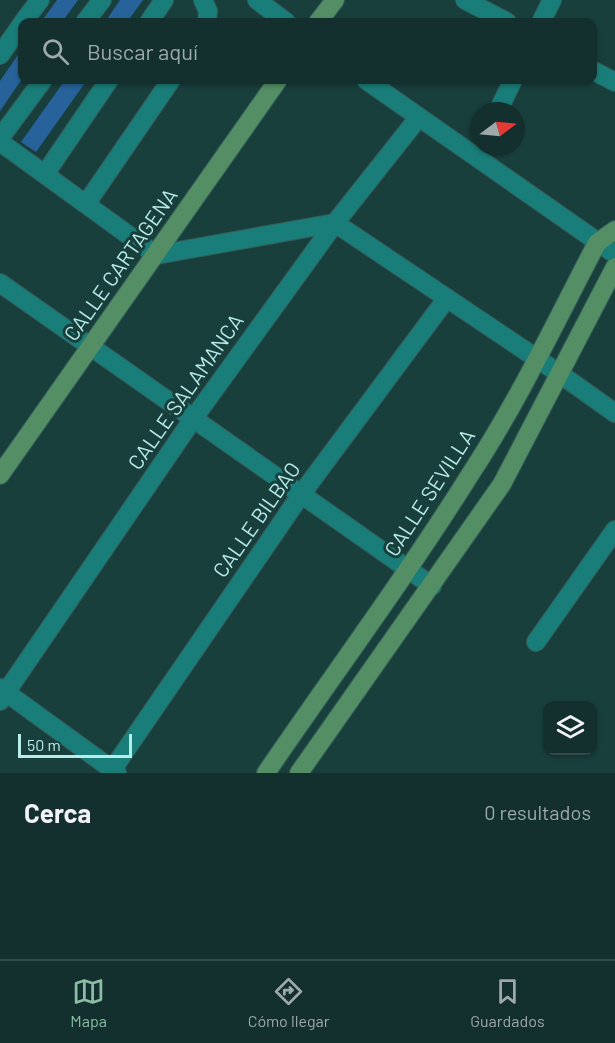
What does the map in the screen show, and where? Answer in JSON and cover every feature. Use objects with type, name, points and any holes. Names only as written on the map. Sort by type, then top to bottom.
[{"type":"main road","points":[[321,18],[335,0]]},
{"type":"main road","name":"CALLE CARTAGENA","points":[[0,475],[91,349],[275,84]]},
{"type":"main road","name":"CALLE SEVILLA","points":[[266,773],[407,570],[480,459],[597,243],[615,230]]},
{"type":"main road","points":[[299,773],[502,484],[615,267]]},
{"type":"street","points":[[27,18],[40,0]]},
{"type":"street","points":[[89,18],[102,0]]},
{"type":"street","points":[[151,18],[164,0]]},
{"type":"street","points":[[203,0],[208,11],[207,18]]},
{"type":"street","points":[[257,0],[281,18]]},
{"type":"street","points":[[465,0],[499,18]]},
{"type":"street","points":[[543,18],[552,0]]},
{"type":"street","points":[[0,55],[18,30]]},
{"type":"street","points":[[597,73],[615,82]]},
{"type":"street","points":[[40,84],[0,140],[156,255],[335,224],[615,413]]},
{"type":"street","points":[[45,174],[107,84]]},
{"type":"street","points":[[86,204],[168,84]]},
{"type":"street","points":[[372,84],[419,117],[471,148]]},
{"type":"street","points":[[502,102],[511,84]]},
{"type":"street","name":"CALLE SALAMANCA","points":[[2,694],[193,419],[335,224],[419,117]]},
{"type":"street","points":[[483,156],[597,243],[615,254]]},
{"type":"street","points":[[0,283],[300,496],[432,586]]},
{"type":"street","name":"CALLE BILBAO","points":[[113,772],[300,496],[447,298]]},
{"type":"street","points":[[536,642],[615,530]]},
{"type":"street","points":[[2,694],[113,772]]},
{"type":"building","points":[[57,0],[78,0],[65,18],[44,18]]},
{"type":"building","points":[[120,0],[143,0],[130,18],[108,18]]},
{"type":"building","points":[[18,55],[19,84],[0,111],[0,81]]},
{"type":"building","points":[[62,84],[84,84],[36,152],[21,142]]}]
